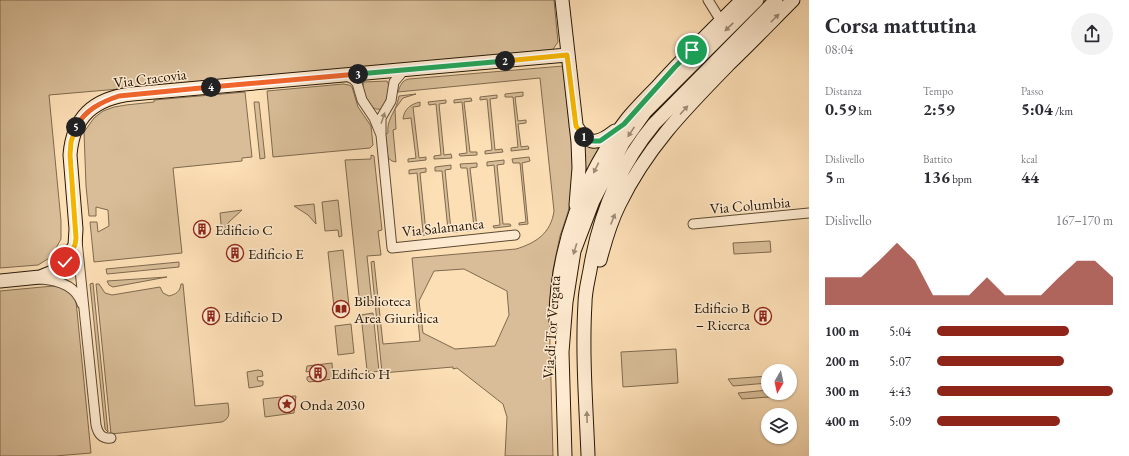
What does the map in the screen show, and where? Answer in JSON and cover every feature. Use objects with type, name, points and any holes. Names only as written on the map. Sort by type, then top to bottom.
[{"type":"street","points":[[562,0],[576,126],[579,168],[576,204],[563,253],[557,294],[556,320],[562,352]]},
{"type":"street","points":[[708,0],[721,21]]},
{"type":"street","points":[[571,226],[597,166],[624,124],[675,67],[742,0]]},
{"type":"street","name":"Via di Tor Vergata","points":[[565,456],[562,352],[566,302],[574,251],[593,201],[626,138],[645,112],[757,0]]},
{"type":"street","points":[[588,456],[585,310],[588,282],[600,223],[615,185],[636,148],[660,117],[776,0]]},
{"type":"street","points":[[585,310],[608,232],[616,210],[633,178],[666,130],[793,0]]},
{"type":"street","name":"Via Cracovia","points":[[28,279],[40,277],[50,273],[65,262],[75,245],[76,230],[70,160],[71,142],[75,129],[82,117],[93,107],[105,100],[132,94],[567,55]]},
{"type":"street","name":"Via Salamanca","points":[[404,70],[395,79],[391,101],[381,118],[380,135],[392,248],[515,235]]},
{"type":"street","points":[[360,91],[363,78],[375,72],[385,74],[390,80],[393,91]]},
{"type":"street","name":"Via Salamanca","points":[[344,75],[353,78],[360,91],[362,100],[374,118],[380,135]]},
{"type":"street","points":[[576,126],[585,138],[595,142],[606,138],[624,124]]},
{"type":"street","name":"Via Columbia","points":[[693,224],[809,213]]},
{"type":"street","points":[[76,230],[97,431],[103,437],[112,438]]},
{"type":"street","points":[[0,282],[28,279],[54,280],[68,285],[73,288],[78,295],[85,315]]},
{"type":"shaded area","points":[[0,0],[554,0],[558,42],[551,52],[49,95],[61,221],[61,239],[51,257],[38,265],[0,268]]},
{"type":"shaded area","points":[[563,66],[573,157],[572,193],[568,212],[560,236],[553,270],[549,308],[553,456],[505,456],[507,417],[503,404],[457,368],[453,369],[453,367],[382,373],[371,262],[374,261],[383,344],[420,341],[412,258],[516,249],[523,247],[536,240],[546,231],[550,225],[554,211],[540,78],[398,92],[403,82],[409,79]],"holes":[[[464,269],[507,291],[509,315],[495,346],[455,349],[423,333],[419,301],[434,271]]]},
{"type":"shaded area","points":[[387,81],[389,91],[382,109],[373,108],[367,101],[363,92],[364,82]]},
{"type":"shaded area","points":[[343,84],[352,87],[358,107],[371,126],[373,145],[370,148],[273,157],[267,91]]},
{"type":"shaded area","points":[[245,92],[252,157],[242,158],[242,161],[173,168],[182,253],[94,262],[90,222],[97,222],[98,232],[109,226],[108,210],[96,207],[96,216],[89,216],[86,186],[84,132],[94,118],[103,111],[114,107],[154,102],[154,100]]},
{"type":"shaded area","points":[[523,92],[523,96],[515,97],[518,121],[526,120],[526,123],[518,124],[521,147],[528,146],[529,149],[511,151],[511,148],[518,147],[513,97],[505,97],[505,94]]},
{"type":"shaded area","points":[[416,94],[403,98],[395,109],[399,96]]},
{"type":"shaded area","points":[[497,95],[497,98],[490,99],[495,150],[502,149],[503,152],[485,154],[485,151],[492,150],[487,99],[480,100],[480,97]]},
{"type":"shaded area","points":[[471,98],[472,101],[464,102],[470,152],[477,152],[477,155],[460,156],[459,154],[467,153],[462,102],[454,103],[454,100]]},
{"type":"shaded area","points":[[446,100],[446,103],[439,104],[444,155],[451,154],[452,158],[434,159],[434,156],[441,155],[436,104],[429,105],[428,102]]},
{"type":"shaded area","points":[[254,102],[259,102],[265,158],[260,159]]},
{"type":"shaded area","points":[[420,102],[420,106],[413,107],[419,158],[426,157],[426,160],[408,162],[408,159],[416,158],[411,118],[403,119],[408,108]]},
{"type":"shaded area","points":[[395,109],[396,129],[393,130],[396,162],[388,158],[385,134],[388,133],[389,123]]},
{"type":"shaded area","points":[[586,146],[601,148],[587,172],[584,150]]},
{"type":"shaded area","points":[[371,155],[374,156],[382,230],[378,231],[381,255],[367,256],[372,303],[360,305],[345,160],[371,159]]},
{"type":"shaded area","points":[[529,157],[530,161],[522,163],[528,224],[519,225],[519,223],[526,222],[520,163],[513,163],[512,159]]},
{"type":"shaded area","points":[[504,160],[504,164],[497,165],[503,224],[510,224],[511,226],[494,228],[493,226],[500,225],[494,165],[487,166],[487,162]]},
{"type":"shaded area","points":[[477,163],[477,167],[470,168],[477,227],[483,227],[484,229],[467,231],[467,228],[474,227],[467,168],[461,168],[460,164]]},
{"type":"shaded area","points":[[451,165],[451,169],[445,170],[451,230],[458,229],[458,232],[441,233],[441,231],[448,230],[442,171],[435,171],[435,167]]},
{"type":"shaded area","points":[[426,168],[426,172],[420,173],[426,232],[433,232],[433,234],[416,236],[416,233],[423,232],[417,173],[409,174],[409,170]]},
{"type":"shaded area","points":[[338,200],[342,236],[339,237],[338,230],[325,231],[322,202]]},
{"type":"shaded area","points":[[314,204],[316,224],[308,215],[294,206]]},
{"type":"shaded area","points":[[242,210],[229,222],[222,234],[220,213]]},
{"type":"shaded area","points":[[770,241],[771,252],[734,254],[733,243]]},
{"type":"shaded area","points":[[343,250],[349,306],[334,307],[328,252]]},
{"type":"shaded area","points":[[179,262],[179,267],[107,274],[106,269]]},
{"type":"shaded area","points":[[167,277],[113,287],[109,285],[107,281]]},
{"type":"shaded area","points":[[93,283],[108,432],[105,429],[90,284]]},
{"type":"shaded area","points":[[96,284],[99,284],[105,293],[112,295],[160,287],[163,293],[169,296],[177,292],[180,289],[181,284],[183,284],[195,406],[228,403],[229,414],[227,419],[222,422],[111,434]]},
{"type":"shaded area","points":[[53,286],[66,290],[76,301],[91,453],[55,456],[0,456],[0,291]]},
{"type":"shaded area","points":[[373,313],[379,371],[369,373],[367,370],[361,315]]},
{"type":"shaded area","points":[[351,324],[354,353],[338,355],[335,326]]},
{"type":"shaded area","points":[[676,349],[678,383],[623,387],[621,352]]},
{"type":"shaded area","points":[[332,363],[333,379],[309,382],[307,380],[307,377],[312,376],[311,371],[306,372],[307,366]]},
{"type":"shaded area","points":[[258,370],[262,371],[263,376],[257,377],[258,381],[263,381],[263,385],[249,388],[247,372]]},
{"type":"shaded area","points":[[761,377],[761,384],[733,386],[728,379]]},
{"type":"shaded area","points":[[761,391],[761,398],[742,399],[738,393]]},
{"type":"shaded area","points":[[292,396],[296,396],[294,413],[265,417],[263,399],[281,397],[286,410],[290,409]]},
{"type":"place","name":"Edificio C","points":[[202,229]]},
{"type":"place","name":"Edificio E","points":[[235,253]]},
{"type":"place","name":"Biblioteca Area Giuridica","points":[[341,309]]},
{"type":"place","name":"Edificio D","points":[[211,316]]},
{"type":"place","name":"Edificio B – Ricerca","points":[[763,316]]},
{"type":"place","name":"Edificio H","points":[[318,373]]},
{"type":"place","name":"Onda 2030","points":[[287,404]]},
{"type":"route","points":[[65,262],[75,245],[76,238],[70,155],[71,142],[75,129],[82,117],[93,107],[105,100],[132,94],[567,55],[576,126],[585,138],[598,142],[606,138],[624,124],[692,50]]}]
